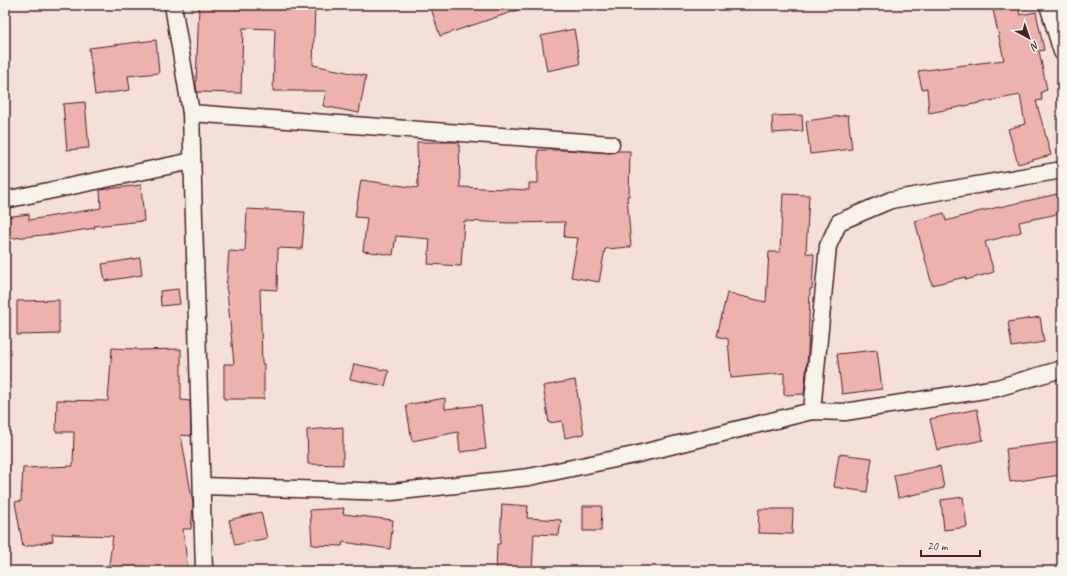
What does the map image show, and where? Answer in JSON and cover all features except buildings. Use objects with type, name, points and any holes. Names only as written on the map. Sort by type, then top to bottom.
[{"type":"street","points":[[173,5],[191,112],[204,571]]},
{"type":"street","points":[[1048,5],[1062,52]]},
{"type":"street","points":[[191,112],[612,144]]},
{"type":"street","points":[[5,200],[192,161]]},
{"type":"street","points":[[812,411],[828,246],[839,222],[891,200],[1062,170]]},
{"type":"street","points":[[202,486],[392,492],[529,477],[634,455],[812,411],[844,412],[997,388],[1062,369]]}]
